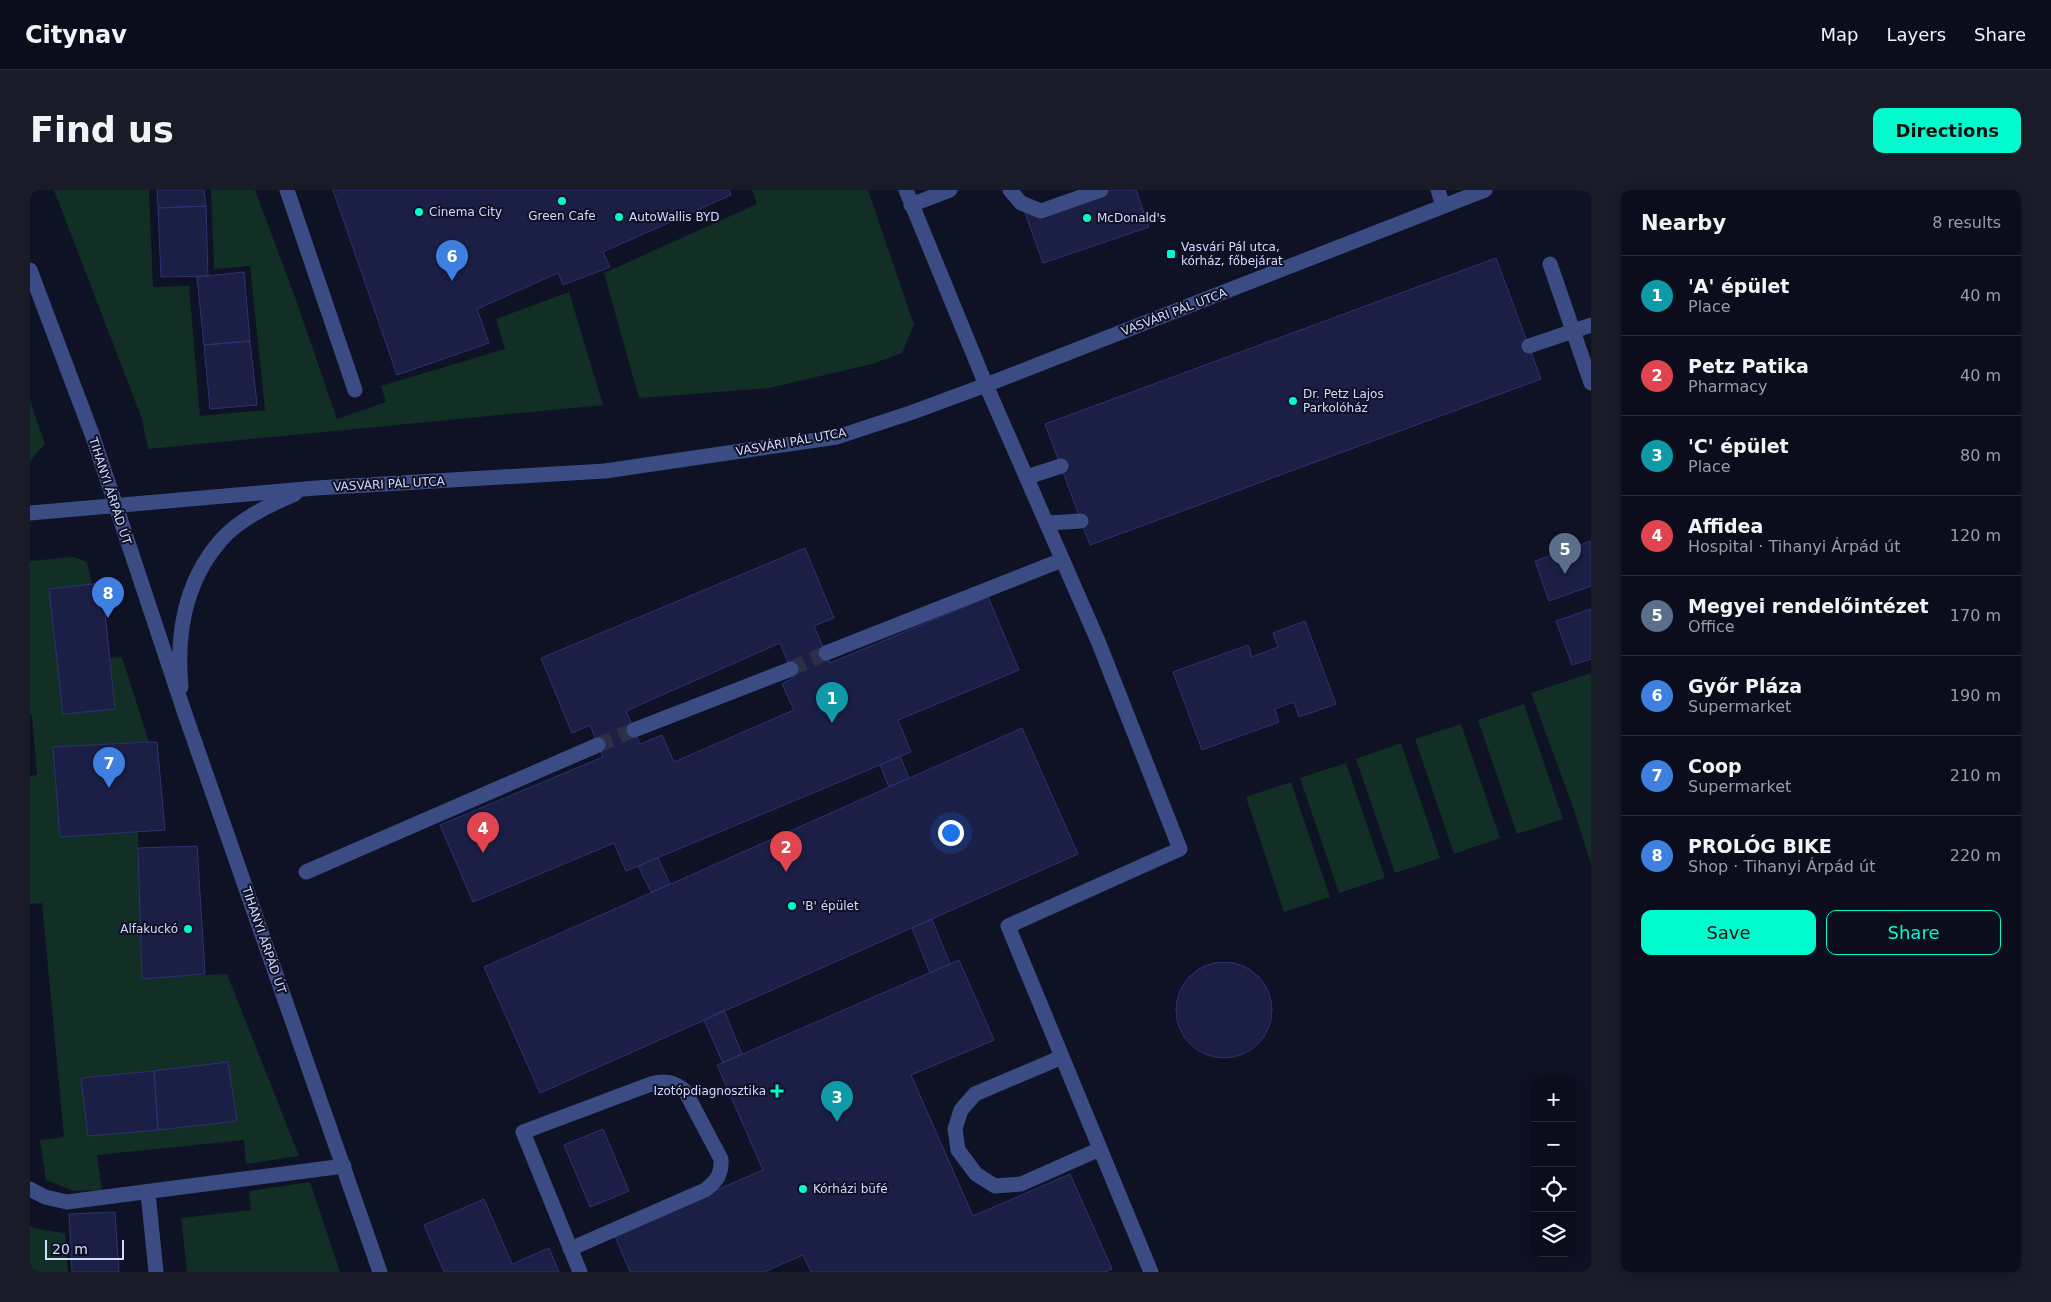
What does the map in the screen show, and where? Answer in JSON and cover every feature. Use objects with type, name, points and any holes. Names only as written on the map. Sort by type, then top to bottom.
[{"type":"street","points":[[287,190],[355,390]]},
{"type":"street","points":[[906,190],[986,385],[1098,641],[1180,849],[1008,926],[1151,1272]]},
{"type":"street","points":[[911,205],[950,190]]},
{"type":"street","points":[[1010,190],[1021,203],[1041,210],[1101,190]]},
{"type":"street","points":[[1438,190],[1443,206]]},
{"type":"street","name":"VASVÁRI PÁL UTCA","points":[[30,513],[316,488],[605,472],[837,437],[986,385],[1486,190]]},
{"type":"street","points":[[1550,264],[1591,383]]},
{"type":"street","name":"TIHANYI ÁRPÁD ÚT","points":[[30,270],[93,437],[185,714],[380,1272]]},
{"type":"street","points":[[1529,346],[1591,325]]},
{"type":"street","points":[[1027,477],[1060,466]]},
{"type":"street","name":"TIHANYI ÁRPÁD ÚT","points":[[185,714],[181,684],[180,633],[190,592],[202,566],[221,539],[256,513],[295,494],[316,488]]},
{"type":"street","points":[[1048,523],[1081,522]]},
{"type":"street","points":[[826,654],[1062,560]]},
{"type":"street","points":[[634,730],[791,669]]},
{"type":"street","points":[[306,872],[598,745]]},
{"type":"street","points":[[1062,1056],[975,1094],[961,1110],[955,1129],[958,1150],[976,1174],[995,1186],[1020,1184],[1100,1149]]},
{"type":"street","points":[[570,1249],[705,1190],[718,1177],[722,1168],[721,1159],[685,1091],[678,1085],[669,1081],[651,1084],[523,1132],[570,1249],[580,1272]]},
{"type":"street","points":[[30,1189],[45,1197],[67,1202],[148,1193],[344,1166]]},
{"type":"street","points":[[148,1193],[156,1272]]},
{"type":"green space","points":[[54,190],[149,190],[153,287],[189,286],[200,416],[265,410],[250,266],[214,269],[211,190],[255,190],[295,297],[337,419],[386,402],[381,386],[505,349],[496,319],[569,292],[603,405],[148,449],[142,419]]},
{"type":"green space","points":[[752,190],[868,190],[914,325],[902,353],[872,364],[769,388],[639,398],[604,273],[757,204]]},
{"type":"green space","points":[[30,401],[45,444],[30,461]]},
{"type":"green space","points":[[74,557],[87,562],[92,585],[50,589],[63,714],[115,709],[110,658],[122,657],[149,742],[53,747],[60,836],[138,832],[142,978],[227,974],[299,1156],[246,1164],[244,1140],[97,1155],[102,1190],[74,1191],[46,1180],[40,1140],[64,1137],[42,903],[30,904],[30,776],[37,775],[32,715],[30,715],[30,561]]},
{"type":"green space","points":[[1591,673],[1591,864],[1573,807],[1531,693]]},
{"type":"green space","points":[[1524,704],[1563,819],[1517,834],[1478,720]]},
{"type":"green space","points":[[1461,724],[1500,838],[1454,854],[1415,739]]},
{"type":"green space","points":[[1401,743],[1440,858],[1395,873],[1356,759]]},
{"type":"green space","points":[[1346,763],[1385,878],[1339,893],[1300,778]]},
{"type":"green space","points":[[1291,782],[1330,897],[1284,912],[1246,797]]},
{"type":"green space","points":[[310,1182],[340,1272],[187,1272],[181,1218],[251,1210],[249,1191]]},
{"type":"green space","points":[[30,1226],[36,1229],[65,1233],[68,1272],[30,1272]]},
{"type":"building","points":[[157,190],[204,190],[206,206],[158,208]]},
{"type":"building","points":[[333,190],[729,190],[731,195],[603,252],[610,267],[563,285],[558,273],[477,309],[489,343],[397,375]]},
{"type":"building","name":"McDonald's","points":[[1082,190],[1136,190],[1149,227],[1043,263],[1024,210]]},
{"type":"building","points":[[206,206],[208,276],[161,277],[158,208]]},
{"type":"building","name":"Dr. Petz Lajos Parkolóház","points":[[1496,258],[1541,379],[1090,545],[1045,424]]},
{"type":"building","points":[[244,272],[250,341],[204,345],[197,277]]},
{"type":"building","points":[[250,341],[257,405],[210,409],[204,345]]},
{"type":"building","points":[[1591,541],[1591,586],[1549,601],[1535,561]]},
{"type":"building","points":[[805,548],[834,618],[814,626],[830,663],[988,597],[1019,670],[898,720],[911,752],[626,871],[614,843],[473,902],[440,825],[603,757],[590,725],[572,733],[541,658]],"holes":[[[780,643],[794,677],[782,684],[794,710],[674,762],[662,735],[640,744],[626,711]]]},
{"type":"building","points":[[102,583],[115,709],[63,714],[49,589]]},
{"type":"building","points":[[1591,609],[1591,659],[1572,665],[1556,621]]},
{"type":"building","points":[[1305,621],[1336,704],[1299,717],[1294,702],[1275,709],[1279,722],[1202,750],[1173,672],[1248,645],[1252,657],[1278,647],[1273,633]]},
{"type":"building","name":"'B' épület","points":[[1022,728],[1078,854],[540,1093],[484,967]]},
{"type":"building","points":[[157,742],[165,830],[60,837],[53,747]]},
{"type":"building","points":[[900,756],[909,778],[889,787],[880,765]]},
{"type":"building","points":[[197,846],[205,974],[142,979],[138,848]]},
{"type":"building","points":[[658,858],[670,884],[651,892],[638,866]]},
{"type":"building","points":[[932,919],[950,964],[930,973],[912,928]]},
{"type":"building","points":[[959,960],[994,1040],[911,1075],[973,1216],[1070,1174],[1112,1269],[1105,1272],[811,1272],[803,1255],[764,1272],[630,1272],[614,1234],[763,1170],[717,1065]]},
{"type":"building","points":[[1224,962],[1242,965],[1258,976],[1269,992],[1272,1010],[1269,1028],[1258,1044],[1242,1055],[1224,1058],[1206,1055],[1190,1044],[1179,1028],[1176,1010],[1179,992],[1190,976],[1206,965]]},
{"type":"building","points":[[724,1010],[742,1054],[723,1063],[704,1020]]},
{"type":"building","points":[[228,1062],[237,1121],[158,1130],[154,1071]]},
{"type":"building","points":[[154,1071],[158,1130],[88,1136],[81,1078]]},
{"type":"building","points":[[603,1129],[629,1191],[590,1207],[564,1145]]},
{"type":"building","points":[[484,1199],[512,1264],[549,1248],[559,1272],[444,1272],[424,1225]]},
{"type":"building","points":[[115,1212],[119,1272],[72,1272],[69,1214]]},
{"type":"tunnel","points":[[791,669],[826,653]]},
{"type":"tunnel","points":[[598,745],[634,730]]},
{"type":"place","name":"Green Cafe","points":[[562,201]]},
{"type":"place","name":"Cinema City","points":[[419,212]]},
{"type":"place","name":"AutoWallis BYD","points":[[619,217]]},
{"type":"place","name":"McDonald's","points":[[1087,218]]},
{"type":"place","name":"Vasvári Pál utca, kórház, főbejárat","points":[[1171,254]]},
{"type":"place","name":"Győr Pláza","points":[[452,281]]},
{"type":"place","name":"Dr. Petz Lajos Parkolóház","points":[[1293,401]]},
{"type":"place","name":"Megyei rendelőintézet","points":[[1565,574]]},
{"type":"place","name":"PROLÓG BIKE","points":[[108,618]]},
{"type":"place","name":"'A' épület","points":[[832,723]]},
{"type":"place","name":"Coop","points":[[109,788]]},
{"type":"place","name":"Affidea","points":[[483,853]]},
{"type":"place","name":"Petz Patika","points":[[786,872]]},
{"type":"place","name":"'B' épület","points":[[792,906]]},
{"type":"place","name":"Alfakuckó","points":[[188,929]]},
{"type":"place","name":"Izotópdiagnosztika","points":[[777,1091]]},
{"type":"place","name":"'C' épület","points":[[837,1122]]},
{"type":"place","name":"Kórházi büfé","points":[[803,1189]]}]
